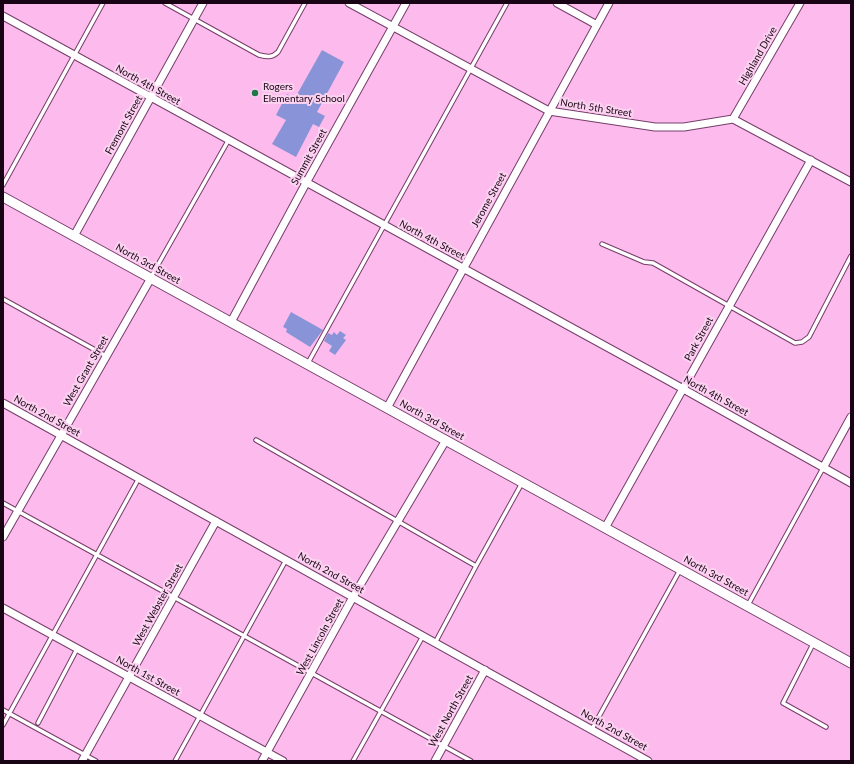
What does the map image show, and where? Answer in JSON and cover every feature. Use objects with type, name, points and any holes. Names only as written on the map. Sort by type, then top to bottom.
[{"type":"street","name":"Fremont Street","points":[[74,236],[203,3]]},
{"type":"street","name":"North 5th Street","points":[[349,3],[549,111],[655,127],[684,126],[733,119]]},
{"type":"street","name":"Summit Street","points":[[231,322],[406,3]]},
{"type":"street","points":[[557,3],[597,25]]},
{"type":"street","name":"Jerome Street","points":[[386,408],[609,3]]},
{"type":"street","name":"Highland Drive","points":[[733,119],[800,3]]},
{"type":"street","name":"North 4th Street","points":[[3,16],[851,483]]},
{"type":"street","points":[[733,119],[851,182]]},
{"type":"street","name":"Park Street","points":[[605,528],[811,160]]},
{"type":"street","name":"North 3rd Street","points":[[3,197],[851,663]]},
{"type":"street","name":"West Grant Street","points":[[3,537],[151,278]]},
{"type":"street","name":"North 2nd Street","points":[[3,403],[648,761]]},
{"type":"street","points":[[823,468],[851,417]]},
{"type":"street","name":"West Lincoln Street","points":[[262,761],[353,597],[446,440]]},
{"type":"street","name":"West Webster Street","points":[[83,758],[216,521]]},
{"type":"street","name":"North 1st Street","points":[[3,608],[283,761]]},
{"type":"street","name":"West North Street","points":[[435,761],[485,670]]},
{"type":"lane","points":[[3,185],[103,3]]},
{"type":"lane","points":[[165,3],[259,56],[267,57],[274,56],[278,52],[305,3]]},
{"type":"lane","points":[[307,364],[507,3]]},
{"type":"lane","points":[[151,278],[228,141]]},
{"type":"lane","points":[[602,244],[644,262],[653,263],[795,343],[802,342],[809,337],[851,256]]},
{"type":"lane","points":[[3,299],[106,356]]},
{"type":"lane","points":[[256,440],[476,566]]},
{"type":"lane","points":[[748,606],[823,468]]},
{"type":"lane","points":[[3,725],[139,478]]},
{"type":"lane","points":[[435,643],[522,482]]},
{"type":"lane","points":[[3,503],[471,761]]},
{"type":"lane","points":[[175,761],[286,560]]},
{"type":"lane","points":[[592,730],[681,569]]},
{"type":"lane","points":[[353,761],[423,636]]},
{"type":"lane","points":[[814,643],[783,703],[826,727]]},
{"type":"lane","points":[[38,723],[78,649]]},
{"type":"lane","points":[[3,710],[83,758],[96,761]]},
{"type":"building","points":[[322,50],[344,62],[317,112],[325,116],[319,127],[313,124],[296,157],[272,144],[286,120],[276,115],[287,94],[295,98]]},
{"type":"building","points":[[291,312],[323,330],[310,347],[286,332],[287,329],[283,327]]},
{"type":"building","points":[[340,331],[346,335],[343,338],[346,340],[335,355],[329,351],[332,346],[324,341],[328,333],[332,335],[334,332],[337,335]]},
{"type":"place","name":"Rogers Elementary School","points":[[255,93]]}]
